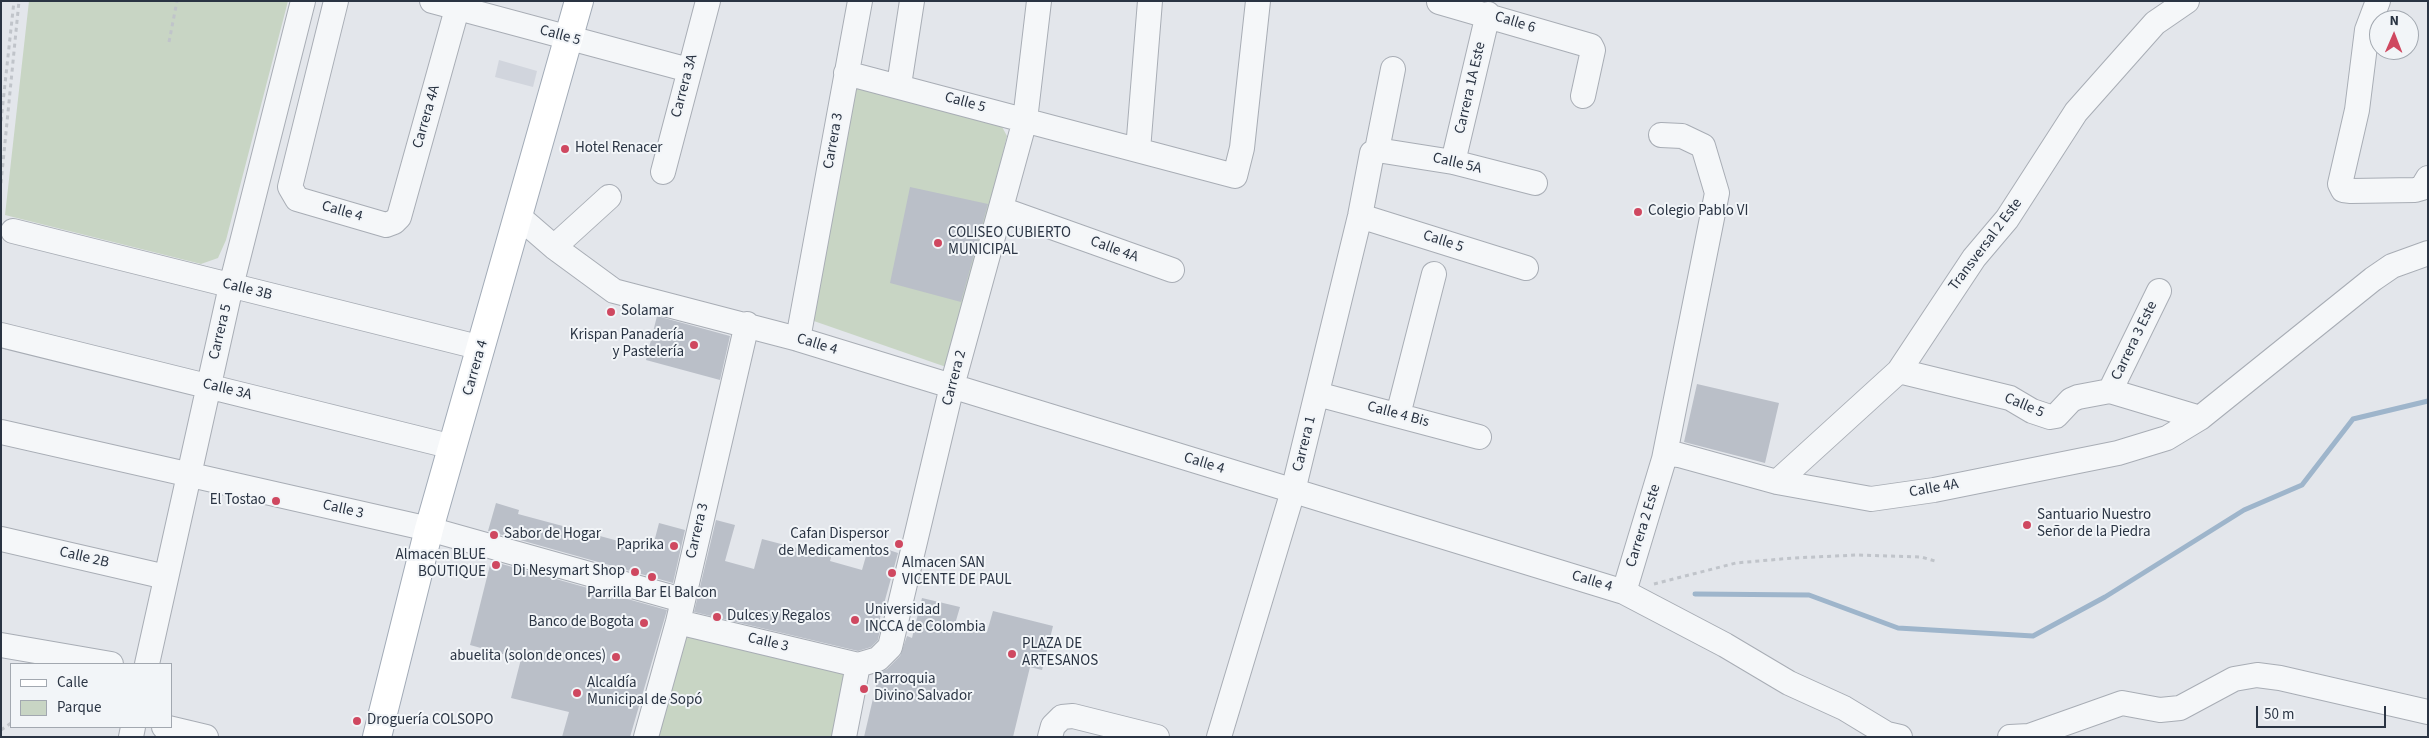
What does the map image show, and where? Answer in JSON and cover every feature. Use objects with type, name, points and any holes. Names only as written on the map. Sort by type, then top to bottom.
[{"type":"main road","name":"Carrera 4","points":[[378,737],[429,529],[482,348],[567,37],[579,1]]},
{"type":"street","name":"Carrera 5","points":[[147,663],[231,286],[303,1]]},
{"type":"street","name":"Calle 4","points":[[336,1],[290,187],[292,194],[297,199],[386,225],[394,222]]},
{"type":"street","name":"Calle 5","points":[[432,1],[689,70]]},
{"type":"street","name":"Carrera 3A","points":[[662,172],[708,1]]},
{"type":"street","name":"Carrera 3","points":[[798,339],[860,1]]},
{"type":"street","points":[[899,85],[912,1]]},
{"type":"street","name":"Carrera 2","points":[[858,665],[878,659],[890,646],[952,386],[1025,120],[1040,1]]},
{"type":"street","points":[[1138,150],[1150,1]]},
{"type":"street","name":"Calle 5","points":[[846,73],[899,85],[1235,176],[1242,148],[1258,1]]},
{"type":"street","name":"Transversal 2 Este","points":[[1777,482],[1899,370],[1974,258],[2007,218],[2076,112],[2155,23],[2187,1]]},
{"type":"street","points":[[2378,1],[2367,30],[2357,110],[2340,184],[2343,190],[2351,191],[2414,190],[2422,188],[2428,178]]},
{"type":"street","name":"Calle 6","points":[[1439,2],[1488,14],[1591,46],[1593,50],[1583,96]]},
{"type":"street","name":"Carrera 4A","points":[[394,222],[399,217],[457,9]]},
{"type":"street","name":"Carrera 1A Este","points":[[1453,162],[1488,14]]},
{"type":"street","name":"Carrera 1","points":[[1219,737],[1293,491],[1360,216],[1372,153],[1377,150],[1393,69]]},
{"type":"street","name":"Carrera 2 Este","points":[[1624,592],[1664,459],[1717,193],[1703,146],[1682,136],[1661,135]]},
{"type":"street","name":"Calle 5A","points":[[1377,150],[1453,162],[1535,183]]},
{"type":"street","points":[[554,247],[610,197]]},
{"type":"street","name":"Calle 4A","points":[[1001,209],[1172,270]]},
{"type":"street","name":"Calle 4","points":[[517,216],[554,247],[614,291],[747,324],[798,339],[1624,592],[1725,645],[1789,683],[1844,708],[1893,735]]},
{"type":"street","name":"Calle 5","points":[[1360,216],[1526,268]]},
{"type":"street","name":"Calle 3B","points":[[13,231],[482,348]]},
{"type":"street","name":"Calle 4A","points":[[1664,459],[1671,454],[1777,482],[1871,499],[1925,492],[2118,453],[2167,438],[2200,418],[2373,279],[2392,266],[2428,253]]},
{"type":"street","points":[[1398,415],[1434,274]]},
{"type":"street","name":"Carrera 3 Este","points":[[2110,390],[2159,291]]},
{"type":"street","name":"Carrera 3","points":[[646,737],[680,611],[747,324]]},
{"type":"street","name":"Calle 3A","points":[[1,335],[453,447]]},
{"type":"street","name":"Calle 5","points":[[1899,370],[2010,398],[2032,411],[2050,417],[2056,416],[2072,400],[2078,397],[2110,390],[2200,418]]},
{"type":"street","name":"Calle 4 Bis","points":[[1317,394],[1479,437]]},
{"type":"street","name":"Calle 3","points":[[1,432],[429,529],[680,611],[858,665]]},
{"type":"street","name":"Calle 2B","points":[[1,539],[166,577]]},
{"type":"street","points":[[1,645],[105,663]]},
{"type":"street","points":[[844,737],[858,665]]},
{"type":"street","points":[[2010,737],[2029,736],[2122,703],[2160,710],[2180,708],[2234,680],[2257,675],[2426,706]]},
{"type":"street","points":[[1050,737],[1053,726],[1062,717],[1073,716],[1157,737]]},
{"type":"street","points":[[168,728],[206,737]]},
{"type":"path","points":[[1,121],[14,1]]},
{"type":"path","points":[[1,183],[19,1]]},
{"type":"path","points":[[169,42],[177,1]]},
{"type":"path","points":[[1624,592],[1746,562],[1857,555],[1921,556],[1935,560]]},
{"type":"shaded area","points":[[499,60],[537,71],[533,87],[495,77]]},
{"type":"green space","points":[[29,1],[288,1],[226,240],[218,258],[201,264],[5,215]]},
{"type":"green space","points":[[855,88],[1001,125],[1007,136],[949,368],[811,320]]},
{"type":"green space","points":[[678,622],[858,665],[844,737],[646,737]]},
{"type":"building","name":"COLISEO CUBIERTO MUNICIPAL","points":[[910,187],[988,204],[961,302],[890,283]]},
{"type":"building","points":[[657,316],[730,336],[720,380],[646,360]]},
{"type":"building","points":[[1697,384],[1779,403],[1765,463],[1684,442]]},
{"type":"building","points":[[496,503],[519,510],[518,514],[652,550],[659,523],[685,530],[673,583],[488,531]]},
{"type":"building","points":[[716,520],[735,525],[725,561],[754,569],[762,539],[831,557],[830,561],[862,570],[868,549],[879,552],[880,547],[898,553],[877,629],[880,629],[878,640],[871,647],[858,651],[694,612]]},
{"type":"building","points":[[491,561],[667,610],[630,737],[562,737],[569,712],[511,698],[521,659],[470,645]]},
{"type":"building","points":[[922,598],[960,607],[955,624],[987,632],[993,611],[1053,626],[1042,670],[1030,667],[1013,737],[864,737],[879,673],[887,669],[900,656],[907,636],[912,638]]},
{"type":"waterway","points":[[1695,594],[1809,595],[1898,628],[2033,636],[2105,597],[2244,510],[2302,485],[2353,419],[2428,401]]},
{"type":"place","name":"Hotel Renacer","points":[[565,149]]},
{"type":"place","name":"Colegio Pablo VI","points":[[1638,212]]},
{"type":"place","name":"COLISEO CUBIERTO MUNICIPAL","points":[[938,243]]},
{"type":"place","name":"Solamar","points":[[611,312]]},
{"type":"place","name":"Krispan Panadería y Pastelería","points":[[694,345]]},
{"type":"place","name":"El Tostao","points":[[276,501]]},
{"type":"place","name":"Santuario Nuestro Señor de la Piedra","points":[[2027,525]]},
{"type":"place","name":"Sabor de Hogar","points":[[494,535]]},
{"type":"place","name":"Cafan Dispersor de Medicamentos","points":[[899,544]]},
{"type":"place","name":"Paprika","points":[[674,546]]},
{"type":"place","name":"Almacen BLUE BOUTIQUE","points":[[496,565]]},
{"type":"place","name":"Di Nesymart Shop","points":[[635,572]]},
{"type":"place","name":"Almacen SAN VICENTE DE PAUL","points":[[892,573]]},
{"type":"place","name":"Parrilla Bar El Balcon","points":[[652,577]]},
{"type":"place","name":"Dulces y Regalos","points":[[717,617]]},
{"type":"place","name":"Universidad INCCA de Colombia","points":[[855,620]]},
{"type":"place","name":"Banco de Bogota","points":[[644,623]]},
{"type":"place","name":"PLAZA DE ARTESANOS","points":[[1012,654]]},
{"type":"place","name":"abuelita (solon de onces)","points":[[616,657]]},
{"type":"place","name":"Parroquia Divino Salvador","points":[[864,689]]},
{"type":"place","name":"Alcaldía Municipal de Sopó","points":[[577,693]]},
{"type":"place","name":"Droguería COLSOPO","points":[[357,721]]}]
